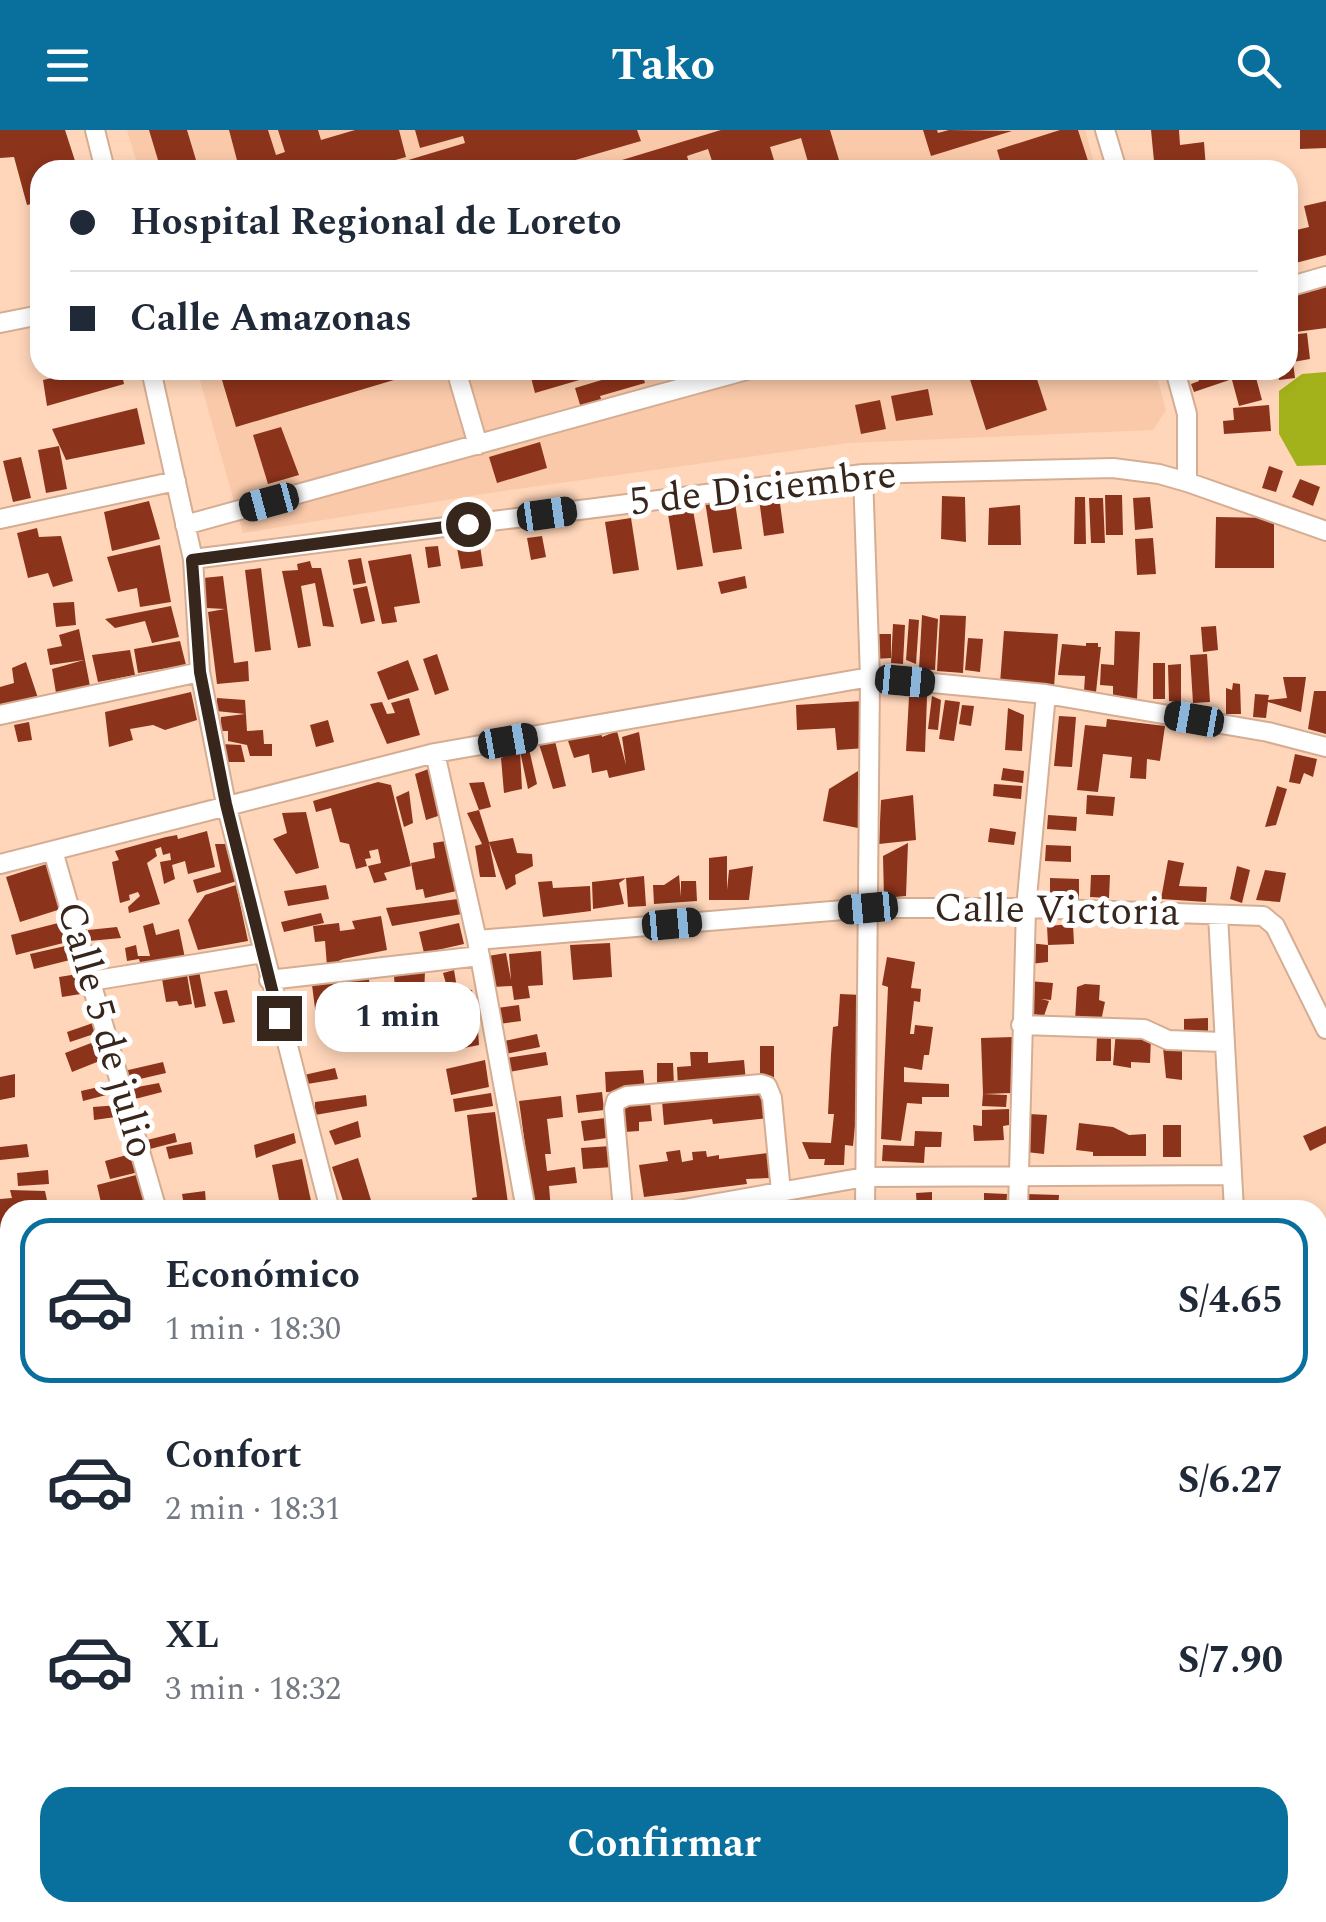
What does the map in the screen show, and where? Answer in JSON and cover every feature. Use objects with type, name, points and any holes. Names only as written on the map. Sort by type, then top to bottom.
[{"type":"street","points":[[95,130],[102,160]]},
{"type":"street","points":[[1105,130],[1114,160]]},
{"type":"street","points":[[1298,284],[1326,276]]},
{"type":"street","points":[[0,323],[30,317]]},
{"type":"street","points":[[154,380],[192,560],[200,672],[226,804],[327,1200]]},
{"type":"street","points":[[459,380],[478,446]]},
{"type":"street","points":[[185,524],[712,380]]},
{"type":"street","points":[[1178,380],[1187,414],[1187,482]]},
{"type":"street","name":"5 de Diciembre","points":[[192,560],[863,474],[1113,468],[1187,482],[1326,531]]},
{"type":"street","points":[[863,474],[870,678],[865,1200]]},
{"type":"street","points":[[0,519],[176,481]]},
{"type":"street","points":[[0,715],[200,672]]},
{"type":"street","points":[[0,864],[435,753],[870,678],[1046,694],[1268,732],[1326,747]]},
{"type":"street","points":[[1018,1200],[1026,908],[1046,694]]},
{"type":"street","points":[[435,753],[479,948],[524,1200]]},
{"type":"street","name":"Calle 5 de julio","points":[[53,851],[155,1200]]},
{"type":"street","name":"Calle Victoria","points":[[269,980],[479,948],[868,908],[1026,908],[1263,916],[1270,920],[1326,1029]]},
{"type":"street","points":[[1218,915],[1233,1200]]},
{"type":"street","points":[[91,981],[262,953]]},
{"type":"street","points":[[1021,1025],[1144,1029],[1168,1040],[1222,1042]]},
{"type":"street","points":[[622,1200],[616,1102],[627,1096],[761,1084],[767,1086],[772,1098],[781,1192]]},
{"type":"street","points":[[735,1200],[865,1177],[1232,1175]]},
{"type":"shaded area","points":[[127,130],[1085,130],[1093,160],[136,160]]},
{"type":"shaded area","points":[[200,380],[1158,380],[1166,410],[1153,430],[848,443],[496,492],[243,533]]},
{"type":"green space","points":[[1326,372],[1326,465],[1297,466],[1279,434],[1279,391],[1302,374]]},
{"type":"building","points":[[0,130],[65,130],[75,160],[30,160],[27,205],[14,157],[0,158]]},
{"type":"building","points":[[149,130],[187,130],[196,160],[158,160]]},
{"type":"building","points":[[229,130],[268,130],[276,155],[285,152],[278,130],[318,130],[321,140],[355,130],[399,130],[406,157],[395,160],[237,160]]},
{"type":"building","points":[[415,130],[637,130],[641,141],[575,160],[408,160],[465,143],[463,136],[420,148]]},
{"type":"building","points":[[721,130],[830,130],[839,160],[807,160],[801,138],[770,147],[774,160],[712,160],[708,149],[687,156],[688,160],[622,160]]},
{"type":"building","points":[[923,130],[938,133],[1012,131],[931,156]]},
{"type":"building","points":[[1060,130],[1078,130],[1088,160],[1000,160],[997,150]]},
{"type":"building","points":[[1151,130],[1179,130],[1180,145],[1204,142],[1205,160],[1154,160]]},
{"type":"building","points":[[1300,130],[1326,130],[1326,148],[1300,149]]},
{"type":"building","points":[[1326,201],[1326,255],[1298,262],[1298,230],[1309,227],[1304,206]]},
{"type":"building","points":[[1326,282],[1326,328],[1298,332],[1298,292],[1320,289],[1319,283]]},
{"type":"building","points":[[1307,333],[1310,359],[1298,361],[1298,334]]},
{"type":"building","points":[[43,380],[123,380],[124,384],[47,406]]},
{"type":"building","points":[[222,380],[394,380],[236,427]]},
{"type":"building","points":[[532,380],[579,380],[535,393]]},
{"type":"building","points":[[602,380],[645,383],[600,396],[602,402],[581,408],[575,388]]},
{"type":"building","points":[[970,380],[1037,380],[1047,410],[986,430]]},
{"type":"building","points":[[1229,380],[1194,392],[1191,384]]},
{"type":"building","points":[[1232,380],[1257,380],[1262,400],[1239,406]]},
{"type":"building","points":[[928,389],[933,415],[896,421],[891,396]]},
{"type":"building","points":[[880,400],[886,429],[861,434],[855,405]]},
{"type":"building","points":[[1269,405],[1271,431],[1224,434],[1223,421],[1234,420],[1233,408]]},
{"type":"building","points":[[137,408],[145,444],[66,460],[52,429]]},
{"type":"building","points":[[281,427],[299,475],[268,484],[253,435]]},
{"type":"building","points":[[540,442],[547,468],[497,483],[489,457]]},
{"type":"building","points":[[59,446],[67,489],[46,493],[38,450]]},
{"type":"building","points":[[21,457],[31,498],[13,502],[3,461]]},
{"type":"building","points":[[1269,466],[1283,471],[1276,492],[1262,488]]},
{"type":"building","points":[[1300,479],[1320,487],[1313,506],[1292,497]]},
{"type":"building","points":[[1105,495],[1122,495],[1123,535],[1106,535]]},
{"type":"building","points":[[734,496],[742,549],[713,553],[705,501]]},
{"type":"building","points":[[779,496],[784,533],[764,536],[759,499]]},
{"type":"building","points":[[942,496],[965,497],[966,542],[941,539]]},
{"type":"building","points":[[1075,497],[1085,497],[1086,544],[1074,544]]},
{"type":"building","points":[[1150,497],[1153,528],[1135,530],[1133,498]]},
{"type":"building","points":[[1089,498],[1103,498],[1105,543],[1091,543]]},
{"type":"building","points":[[149,501],[160,539],[112,551],[104,512]]},
{"type":"building","points":[[1020,505],[1021,545],[988,545],[989,508]]},
{"type":"building","points":[[693,510],[703,566],[677,570],[668,514]]},
{"type":"building","points":[[1216,517],[1274,518],[1274,568],[1215,568]]},
{"type":"building","points":[[631,518],[639,570],[613,574],[605,522]]},
{"type":"building","points":[[37,528],[39,537],[61,536],[73,581],[53,587],[48,573],[28,578],[17,533]]},
{"type":"building","points":[[542,536],[546,557],[531,560],[527,538]]},
{"type":"building","points":[[1153,538],[1156,574],[1137,575],[1135,539]]},
{"type":"building","points":[[479,539],[483,566],[461,569],[456,543]]},
{"type":"building","points":[[160,545],[171,602],[140,607],[137,588],[118,592],[107,557]]},
{"type":"building","points":[[438,546],[441,566],[428,568],[425,547]]},
{"type":"building","points":[[411,554],[420,603],[394,607],[397,622],[382,624],[368,561]]},
{"type":"building","points":[[361,558],[366,583],[353,585],[348,560]]},
{"type":"building","points":[[310,561],[312,568],[321,568],[334,627],[323,626],[315,583],[301,586],[311,646],[298,648],[282,571],[298,570],[297,564]]},
{"type":"building","points":[[261,568],[271,650],[255,652],[245,570]]},
{"type":"building","points":[[223,576],[234,663],[248,661],[249,681],[217,684],[208,612],[225,609],[206,608],[203,578]]},
{"type":"building","points":[[745,576],[747,588],[721,594],[718,582]]},
{"type":"building","points":[[367,586],[375,621],[361,624],[353,589]]},
{"type":"building","points":[[74,602],[76,625],[56,627],[53,603]]},
{"type":"building","points":[[171,606],[179,637],[152,643],[145,621],[115,628],[105,619]]},
{"type":"building","points":[[922,615],[938,619],[935,670],[919,669]]},
{"type":"building","points":[[940,615],[966,616],[963,673],[937,671]]},
{"type":"building","points":[[909,619],[919,620],[916,664],[906,660]]},
{"type":"building","points":[[893,624],[905,625],[903,664],[891,663]]},
{"type":"building","points":[[1216,626],[1218,650],[1203,652],[1201,627]]},
{"type":"building","points":[[79,629],[90,686],[56,693],[52,669],[84,660],[50,665],[47,649],[62,646],[59,635]]},
{"type":"building","points":[[1004,631],[1058,634],[1054,687],[1000,683]]},
{"type":"building","points":[[1115,631],[1140,632],[1137,700],[1113,699],[1113,686],[1100,685],[1101,664],[1114,665]]},
{"type":"building","points":[[875,634],[891,634],[891,658],[875,659]]},
{"type":"building","points":[[968,638],[983,639],[980,672],[965,670]]},
{"type":"building","points":[[180,641],[186,665],[138,673],[134,649]]},
{"type":"building","points":[[1098,643],[1101,647],[1096,692],[1084,691],[1085,676],[1058,675],[1062,644]]},
{"type":"building","points":[[130,650],[135,675],[98,682],[92,655]]},
{"type":"building","points":[[437,654],[449,690],[435,695],[423,659]]},
{"type":"building","points":[[1207,654],[1210,702],[1193,703],[1190,655]]},
{"type":"building","points":[[408,660],[419,690],[388,700],[377,672]]},
{"type":"building","points":[[26,662],[38,698],[0,705],[0,687],[14,683],[12,668]]},
{"type":"building","points":[[1153,663],[1165,663],[1165,699],[1153,699]]},
{"type":"building","points":[[1181,664],[1181,703],[1169,701],[1168,665]]},
{"type":"building","points":[[1283,677],[1306,677],[1301,712],[1268,702],[1266,718],[1253,717],[1255,694],[1269,695],[1268,700],[1287,698]]},
{"type":"building","points":[[1233,683],[1240,684],[1241,714],[1226,714],[1226,688],[1232,690]]},
{"type":"building","points":[[1314,691],[1326,691],[1326,734],[1308,729]]},
{"type":"building","points":[[191,692],[197,720],[165,730],[153,725],[130,729],[133,740],[109,747],[105,712]]},
{"type":"building","points":[[932,696],[941,700],[938,730],[928,729]]},
{"type":"building","points":[[909,697],[927,697],[925,752],[906,751]]},
{"type":"building","points":[[217,698],[245,700],[247,731],[263,730],[264,744],[272,744],[272,756],[250,756],[247,745],[228,741],[228,731],[220,731],[221,717],[245,714],[216,711]]},
{"type":"building","points":[[409,698],[420,735],[387,744],[370,704],[382,702],[387,714],[395,713],[391,703]]},
{"type":"building","points":[[945,700],[960,702],[954,741],[939,739]]},
{"type":"building","points":[[863,701],[866,748],[837,750],[835,728],[797,730],[796,705]]},
{"type":"building","points":[[962,705],[974,706],[971,726],[959,724]]},
{"type":"building","points":[[1008,708],[1024,715],[1022,751],[1005,750]]},
{"type":"building","points":[[1059,716],[1076,717],[1072,767],[1054,766]]},
{"type":"building","points":[[1107,719],[1165,726],[1160,761],[1147,759],[1146,779],[1130,778],[1132,757],[1103,754],[1098,792],[1077,790],[1085,725],[1106,727]]},
{"type":"building","points":[[328,720],[334,742],[316,747],[310,725]]},
{"type":"building","points":[[29,722],[32,740],[18,742],[14,725]]},
{"type":"building","points":[[601,730],[602,737],[617,731],[626,765],[622,737],[639,732],[645,770],[609,778],[607,770],[592,773],[589,754],[574,758],[567,738]]},
{"type":"building","points":[[555,741],[566,786],[553,789],[539,744]]},
{"type":"building","points":[[220,744],[241,745],[245,762],[220,762]]},
{"type":"building","points":[[529,749],[537,784],[528,789],[520,751]]},
{"type":"building","points":[[520,751],[522,789],[504,793],[501,758]]},
{"type":"building","points":[[1295,754],[1317,759],[1313,777],[1304,773],[1300,784],[1289,782]]},
{"type":"building","points":[[434,767],[444,814],[426,820],[415,774]]},
{"type":"building","points":[[1003,768],[1024,771],[1023,783],[1001,780]]},
{"type":"building","points":[[858,771],[863,829],[823,821],[829,789]]},
{"type":"building","points":[[378,782],[391,785],[411,866],[384,873],[387,880],[374,883],[368,866],[381,863],[378,849],[369,851],[367,866],[356,869],[349,844],[340,842],[331,808],[316,812],[313,801]]},
{"type":"building","points":[[484,782],[491,807],[479,810],[469,783]]},
{"type":"building","points":[[994,784],[1022,786],[1021,799],[993,796]]},
{"type":"building","points":[[1277,786],[1287,789],[1276,825],[1265,827]]},
{"type":"building","points":[[409,791],[413,823],[404,827],[396,797]]},
{"type":"building","points":[[913,795],[916,840],[879,844],[881,800]]},
{"type":"building","points":[[1087,795],[1115,797],[1113,816],[1086,814]]},
{"type":"building","points":[[479,810],[496,877],[480,877],[475,846],[482,844],[467,813]]},
{"type":"building","points":[[306,812],[319,868],[296,874],[273,839],[287,833],[282,813]]},
{"type":"building","points":[[1048,815],[1077,817],[1076,831],[1047,829]]},
{"type":"building","points":[[990,828],[1016,832],[1014,845],[988,842]]},
{"type":"building","points":[[207,831],[215,867],[188,874],[185,861],[172,865],[175,879],[164,884],[160,862],[171,860],[170,853],[163,855],[161,847],[155,849],[157,856],[147,863],[160,904],[129,913],[128,907],[140,896],[138,892],[129,895],[130,900],[120,903],[112,862],[119,860],[115,851]]},
{"type":"building","points":[[513,838],[517,853],[532,854],[533,866],[515,875],[516,884],[506,890],[489,842]]},
{"type":"building","points":[[452,840],[461,890],[425,898],[423,889],[416,890],[411,863],[435,858],[433,843]]},
{"type":"building","points":[[908,843],[906,896],[884,898],[883,856]]},
{"type":"building","points":[[215,844],[231,844],[237,881],[197,893],[193,880],[221,872]]},
{"type":"building","points":[[1046,845],[1071,846],[1071,862],[1045,861]]},
{"type":"building","points":[[727,856],[727,890],[729,870],[753,866],[749,900],[709,900],[709,858]]},
{"type":"building","points":[[1168,860],[1184,863],[1179,886],[1207,887],[1206,902],[1161,899]]},
{"type":"building","points":[[50,863],[64,908],[20,922],[6,877]]},
{"type":"building","points":[[1237,866],[1250,870],[1242,903],[1230,899]]},
{"type":"building","points":[[1265,870],[1286,873],[1280,902],[1256,900]]},
{"type":"building","points":[[679,875],[681,897],[681,881],[696,881],[697,901],[654,904],[653,885],[664,885]]},
{"type":"building","points":[[1091,875],[1110,875],[1109,898],[1090,897]]},
{"type":"building","points":[[644,876],[646,906],[628,907],[626,878]]},
{"type":"building","points":[[626,878],[619,883],[624,904],[593,909],[592,882]]},
{"type":"building","points":[[1050,878],[1079,879],[1079,902],[1050,900]]},
{"type":"building","points":[[552,881],[553,888],[590,886],[591,911],[543,917],[538,882]]},
{"type":"building","points":[[236,885],[248,941],[198,950],[188,920],[205,895]]},
{"type":"building","points":[[326,885],[329,899],[288,906],[284,891]]},
{"type":"building","points":[[458,899],[462,914],[392,926],[386,908]]},
{"type":"building","points":[[321,913],[324,923],[284,932],[281,922]]},
{"type":"building","points":[[381,916],[387,950],[327,966],[325,941],[315,942],[313,926],[339,923],[340,931],[355,929],[352,921]]},
{"type":"building","points":[[70,920],[75,940],[16,955],[11,935]]},
{"type":"building","points":[[153,923],[156,935],[179,929],[185,958],[141,966],[139,959],[127,961],[125,948],[136,945],[138,956],[150,956],[143,926]]},
{"type":"building","points":[[459,923],[464,944],[424,953],[419,932]]},
{"type":"building","points":[[1073,924],[1074,944],[1048,945],[1047,926]]},
{"type":"building","points":[[117,927],[121,938],[89,941],[88,930]]},
{"type":"building","points":[[610,943],[612,977],[573,980],[570,945]]},
{"type":"building","points":[[1029,943],[1048,945],[1048,962],[1030,964]]},
{"type":"building","points":[[74,944],[78,958],[34,969],[30,954]]},
{"type":"building","points":[[541,951],[543,985],[528,986],[530,998],[514,1000],[512,986],[493,987],[488,956],[506,953],[511,980],[509,954]]},
{"type":"building","points":[[887,957],[915,962],[911,988],[921,989],[920,1002],[914,1001],[910,1034],[914,1034],[915,1025],[933,1027],[929,1055],[924,1055],[922,1070],[904,1067],[904,1082],[949,1084],[949,1097],[922,1097],[922,1104],[907,1103],[901,1141],[881,1139],[888,987],[882,985]]},
{"type":"building","points":[[186,969],[192,1004],[166,1002],[161,973]]},
{"type":"building","points":[[454,970],[457,988],[472,990],[474,1006],[422,1014],[420,1004],[436,999],[433,989],[447,987],[443,973]]},
{"type":"building","points":[[199,971],[206,1006],[195,1008],[188,973]]},
{"type":"building","points":[[425,971],[424,996],[396,1002],[394,976]]},
{"type":"building","points":[[84,973],[87,993],[62,997],[59,977]]},
{"type":"building","points":[[369,979],[374,1041],[351,1044],[348,1010],[316,1016],[312,985]]},
{"type":"building","points":[[1029,981],[1053,983],[1051,1000],[1041,999],[1049,1001],[1044,1016],[1027,1013]]},
{"type":"building","points":[[1100,985],[1099,1000],[1105,1002],[1100,1026],[1075,1021],[1077,987]]},
{"type":"building","points":[[227,990],[235,1022],[223,1024],[214,992]]},
{"type":"building","points":[[840,994],[862,995],[856,1116],[853,1146],[845,1145],[844,1165],[824,1165],[825,1159],[809,1159],[802,1142],[831,1143],[831,1054]]},
{"type":"building","points":[[519,1005],[521,1021],[499,1024],[497,1008]]},
{"type":"building","points":[[477,1015],[479,1045],[449,1051],[446,1033],[432,1034],[429,1023]]},
{"type":"building","points":[[1208,1018],[1208,1037],[1184,1038],[1184,1019]]},
{"type":"building","points":[[93,1023],[97,1033],[70,1042],[67,1032]]},
{"type":"building","points":[[1116,1031],[1151,1037],[1150,1063],[1131,1062],[1131,1068],[1113,1065]]},
{"type":"building","points":[[537,1034],[540,1047],[506,1054],[504,1041]]},
{"type":"building","points":[[1097,1036],[1111,1036],[1111,1061],[1096,1061]]},
{"type":"building","points":[[1013,1037],[1016,1074],[1012,1074],[1012,1093],[983,1094],[981,1038]]},
{"type":"building","points":[[99,1040],[107,1058],[72,1072],[65,1053]]},
{"type":"building","points":[[760,1046],[774,1046],[774,1078],[760,1078]]},
{"type":"building","points":[[1182,1046],[1182,1080],[1166,1078],[1163,1047]]},
{"type":"building","points":[[546,1052],[548,1065],[509,1072],[507,1058]]},
{"type":"building","points":[[690,1052],[708,1052],[708,1063],[744,1060],[746,1082],[678,1087],[677,1067],[691,1066]]},
{"type":"building","points":[[485,1060],[489,1087],[451,1095],[446,1069]]},
{"type":"building","points":[[163,1062],[166,1073],[127,1082],[124,1071]]},
{"type":"building","points":[[657,1063],[673,1063],[674,1086],[657,1086]]},
{"type":"building","points":[[335,1068],[338,1079],[307,1084],[304,1075]]},
{"type":"building","points":[[643,1070],[645,1091],[606,1092],[605,1072]]},
{"type":"building","points":[[15,1074],[15,1097],[0,1100],[0,1077]]},
{"type":"building","points":[[159,1083],[162,1092],[135,1099],[132,1088]]},
{"type":"building","points":[[112,1084],[114,1093],[83,1101],[81,1091]]},
{"type":"building","points":[[764,1086],[768,1118],[664,1125],[662,1101]]},
{"type":"building","points":[[602,1092],[604,1110],[578,1113],[576,1095]]},
{"type":"building","points":[[491,1093],[493,1106],[455,1112],[453,1099]]},
{"type":"building","points":[[983,1094],[1007,1095],[1006,1107],[982,1106]]},
{"type":"building","points":[[366,1095],[367,1106],[315,1115],[315,1102]]},
{"type":"building","points":[[561,1096],[563,1117],[547,1119],[551,1154],[545,1154],[547,1171],[575,1167],[577,1183],[549,1186],[550,1200],[533,1200],[519,1101]]},
{"type":"building","points":[[650,1102],[652,1121],[639,1122],[639,1131],[624,1132],[622,1106]]},
{"type":"building","points":[[119,1105],[123,1116],[94,1120],[93,1107]]},
{"type":"building","points":[[1009,1109],[1009,1125],[1003,1126],[1004,1140],[974,1141],[973,1125],[982,1126],[982,1110]]},
{"type":"building","points":[[495,1112],[508,1200],[472,1200],[477,1197],[467,1115]]},
{"type":"building","points":[[1029,1114],[1047,1115],[1044,1154],[1026,1152]]},
{"type":"building","points":[[605,1118],[607,1138],[584,1141],[581,1121]]},
{"type":"building","points":[[358,1121],[361,1137],[335,1145],[329,1131]]},
{"type":"building","points":[[1079,1123],[1113,1127],[1129,1135],[1146,1134],[1146,1156],[1093,1156],[1093,1152],[1076,1150]]},
{"type":"building","points":[[1163,1125],[1181,1125],[1181,1157],[1163,1157]]},
{"type":"building","points":[[1326,1126],[1326,1143],[1310,1151],[1303,1136]]},
{"type":"building","points":[[915,1131],[942,1132],[941,1147],[925,1147],[924,1163],[882,1161],[883,1145],[914,1146]]},
{"type":"building","points":[[175,1133],[177,1142],[150,1149],[147,1140]]},
{"type":"building","points":[[294,1133],[296,1143],[256,1158],[254,1145]]},
{"type":"building","points":[[191,1142],[193,1154],[169,1159],[166,1147]]},
{"type":"building","points":[[27,1144],[29,1157],[0,1160],[0,1147]]},
{"type":"building","points":[[611,1146],[613,1167],[583,1169],[581,1148]]},
{"type":"building","points":[[680,1150],[682,1162],[693,1160],[692,1152],[706,1151],[707,1157],[719,1155],[719,1159],[768,1153],[770,1178],[644,1197],[639,1165],[668,1161],[666,1152]]},
{"type":"building","points":[[134,1153],[139,1172],[110,1179],[105,1161]]},
{"type":"building","points":[[358,1158],[371,1200],[343,1200],[332,1167]]},
{"type":"building","points":[[302,1159],[311,1200],[279,1200],[272,1165]]},
{"type":"building","points":[[48,1170],[49,1184],[18,1186],[17,1173]]},
{"type":"building","points":[[140,1174],[146,1200],[100,1200],[97,1185]]},
{"type":"building","points":[[10,1190],[45,1191],[47,1200],[0,1200],[12,1198]]},
{"type":"building","points":[[205,1191],[206,1200],[183,1200],[182,1194]]},
{"type":"building","points":[[932,1192],[932,1200],[916,1200],[916,1193]]},
{"type":"building","points":[[984,1193],[1007,1194],[1007,1200],[984,1200]]},
{"type":"building","points":[[1026,1194],[1059,1195],[1059,1200],[1026,1200]]},
{"type":"route","points":[[279,1018],[226,804],[200,672],[192,560],[468,524]]}]
